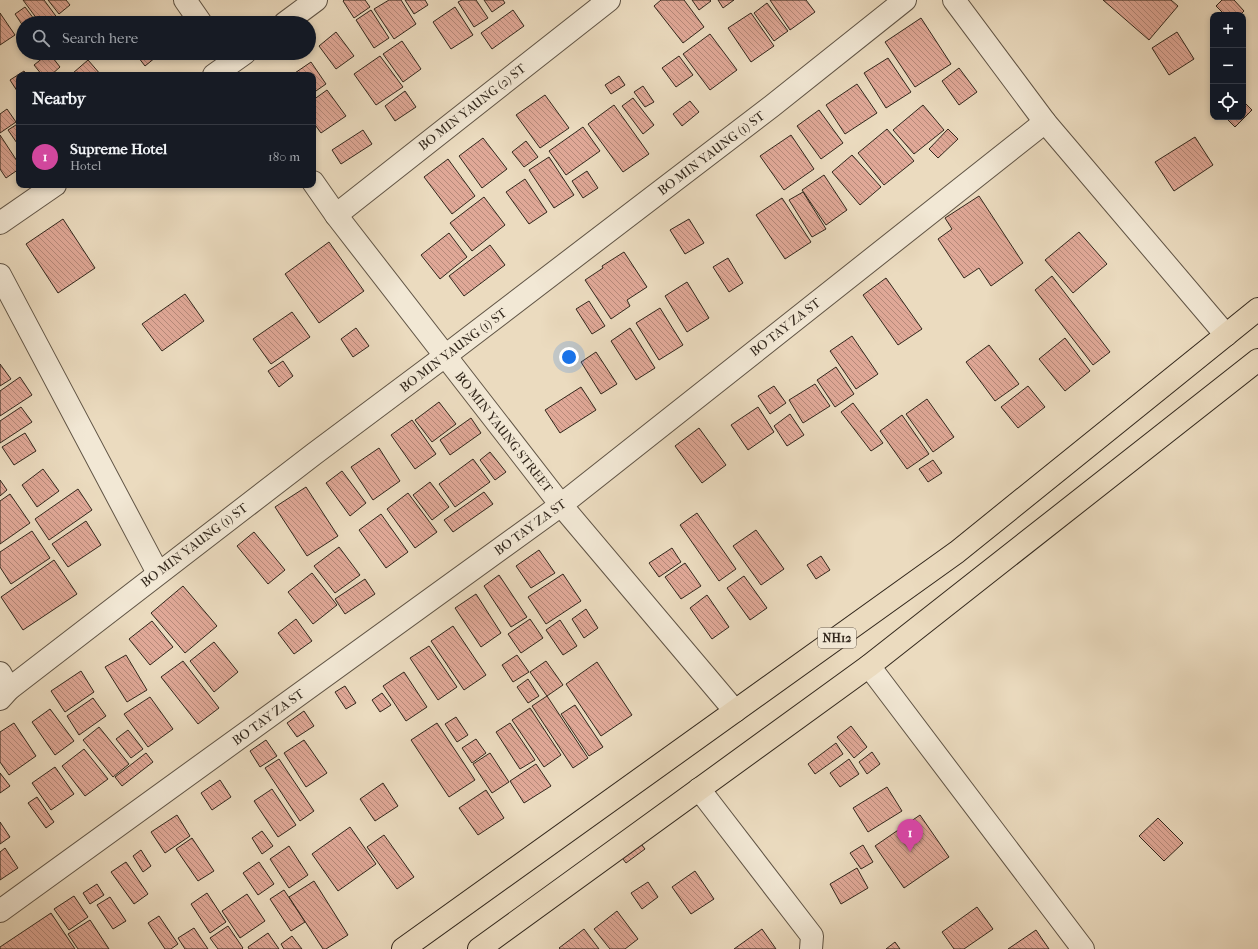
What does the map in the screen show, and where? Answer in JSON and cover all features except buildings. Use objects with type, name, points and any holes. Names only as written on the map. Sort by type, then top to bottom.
[{"type":"highway","name":"NH12","points":[[403,949],[957,552],[1258,308]]},
{"type":"highway","points":[[479,949],[869,666],[1258,360]]},
{"type":"street","points":[[185,0],[196,16]]},
{"type":"street","points":[[294,16],[316,0]]},
{"type":"street","name":"BO MIN YAUNG (2) ST","points":[[336,215],[609,0]]},
{"type":"street","name":"BO MIN YAUNG (1) ST","points":[[3,687],[158,573],[445,356],[772,106],[905,0]]},
{"type":"street","points":[[954,0],[1045,122],[1226,335]]},
{"type":"street","name":"BO TAY ZA ST","points":[[0,911],[561,505],[1045,122]]},
{"type":"street","name":"BO MIN YAUNG STREET","points":[[316,186],[336,215],[561,505],[735,710]]},
{"type":"street","points":[[0,223],[51,188]]},
{"type":"street","points":[[0,275],[158,573]]},
{"type":"street","points":[[869,666],[1083,949]]},
{"type":"street","points":[[699,789],[812,936],[811,949]]},
{"type":"place","name":"Supreme Hotel","points":[[910,852]]}]
